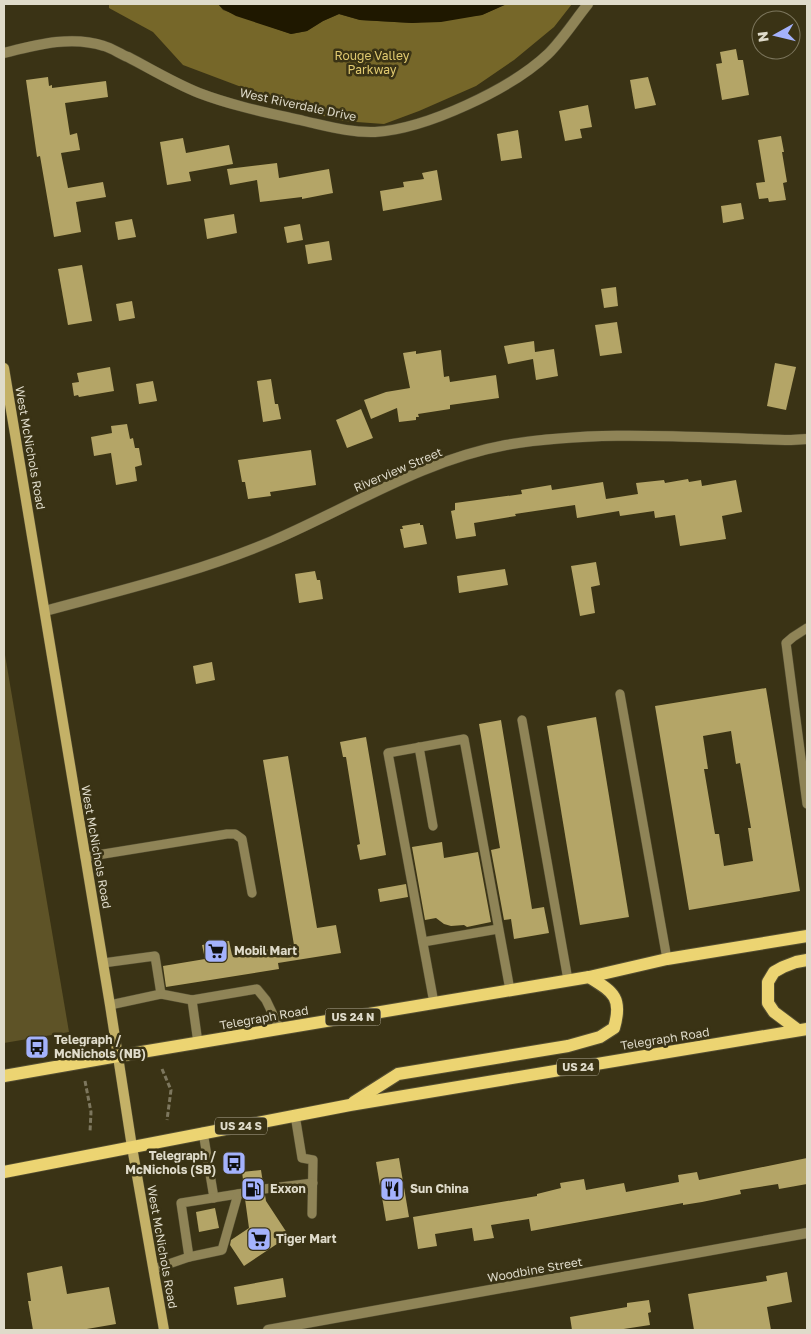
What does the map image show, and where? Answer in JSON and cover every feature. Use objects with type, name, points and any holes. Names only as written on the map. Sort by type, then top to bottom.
[{"type":"main road","name":"West McNichols Road","points":[[4,368],[132,1147],[164,1330]]},
{"type":"main road","name":"Telegraph Road","points":[[4,1076],[589,977],[667,959],[807,936]]},
{"type":"main road","points":[[803,1030],[774,1012],[768,1002],[768,982],[774,972],[796,962],[807,960]]},
{"type":"main road","name":"Telegraph Road","points":[[350,1105],[398,1074],[568,1046],[600,1037],[614,1028],[618,1016],[617,1003],[611,991],[589,977]]},
{"type":"main road","name":"Telegraph Road","points":[[4,1172],[350,1105],[803,1030]]},
{"type":"street","name":"West Riverdale Drive","points":[[4,52],[66,41],[104,46],[198,92],[241,107],[337,128],[375,132],[412,125],[446,113],[498,90],[525,73],[548,53],[588,4]]},
{"type":"street","name":"Riverview Street","points":[[45,611],[166,579],[214,564],[272,540],[420,471],[473,453],[506,445],[615,435],[807,439]]},
{"type":"street","name":"Woodbine Street","points":[[268,1330],[807,1233]]},
{"type":"lane","points":[[807,628],[786,644],[807,804]]},
{"type":"lane","points":[[620,694],[667,959]]},
{"type":"lane","points":[[522,720],[568,980]]},
{"type":"lane","points":[[434,1003],[388,753],[464,739],[510,990]]},
{"type":"lane","points":[[419,747],[432,826]]},
{"type":"lane","points":[[85,857],[235,834],[242,839],[244,844],[252,893]]},
{"type":"lane","points":[[423,942],[498,928]]},
{"type":"lane","points":[[103,963],[155,956],[161,994]]},
{"type":"lane","points":[[110,1006],[161,994],[192,1000],[258,988],[280,1029]]},
{"type":"lane","points":[[192,1000],[198,1043]]},
{"type":"lane","points":[[294,1115],[302,1158],[313,1160],[312,1214]]},
{"type":"lane","points":[[203,1132],[214,1198]]},
{"type":"lane","points":[[264,1189],[313,1182]]},
{"type":"lane","points":[[154,1269],[189,1257],[222,1250],[241,1193],[181,1203],[189,1257]]},
{"type":"path","points":[[162,1069],[171,1090],[167,1120]]},
{"type":"path","points":[[85,1081],[91,1112],[90,1132]]},
{"type":"shaded area","points":[[218,4],[507,4],[482,15],[441,22],[412,23],[360,20],[339,14],[307,31],[291,34],[236,16]]},
{"type":"shaded area","points":[[4,649],[69,1032],[4,1043]]},
{"type":"green space","name":"Rouge Valley Parkway","points":[[109,4],[218,4],[223,10],[291,34],[307,31],[339,14],[360,20],[412,23],[482,15],[506,4],[572,4],[554,27],[514,60],[476,86],[384,124],[343,121],[305,111],[183,65],[153,32],[109,8]]},
{"type":"building","points":[[736,49],[738,60],[743,60],[749,95],[722,100],[716,64],[722,63],[720,52]]},
{"type":"building","points":[[48,77],[49,86],[52,85],[52,88],[106,81],[108,97],[65,103],[70,135],[77,133],[80,150],[61,153],[68,188],[103,182],[106,197],[76,202],[81,232],[54,237],[40,156],[37,157],[26,80]]},
{"type":"building","points":[[648,77],[656,105],[635,109],[630,80]]},
{"type":"building","points":[[588,105],[592,127],[580,129],[582,138],[565,141],[559,111]]},
{"type":"building","points":[[518,130],[522,158],[501,161],[497,134]]},
{"type":"building","points":[[781,136],[787,182],[783,183],[786,200],[769,202],[768,198],[759,199],[756,183],[765,182],[758,140]]},
{"type":"building","points":[[183,138],[186,153],[229,145],[233,164],[189,172],[191,181],[167,185],[160,142]]},
{"type":"building","points":[[277,163],[279,178],[329,169],[333,193],[302,199],[302,197],[260,202],[257,180],[230,185],[227,169]]},
{"type":"building","points":[[437,170],[442,200],[383,211],[380,191],[404,187],[403,182],[424,179],[422,173]]},
{"type":"building","points":[[741,203],[744,219],[723,223],[721,206]]},
{"type":"building","points":[[234,214],[237,233],[207,239],[204,219]]},
{"type":"building","points":[[132,219],[136,237],[118,240],[115,222]]},
{"type":"building","points":[[300,224],[303,240],[287,243],[284,227]]},
{"type":"building","points":[[329,241],[332,260],[308,264],[305,245]]},
{"type":"building","points":[[82,265],[92,321],[68,325],[58,269]]},
{"type":"building","points":[[616,287],[618,306],[604,308],[601,289]]},
{"type":"building","points":[[132,301],[135,318],[119,321],[116,304]]},
{"type":"building","points":[[617,322],[622,353],[600,356],[595,325]]},
{"type":"building","points":[[534,341],[535,352],[554,349],[558,376],[536,380],[533,359],[508,364],[504,346]]},
{"type":"building","points":[[441,350],[444,377],[449,376],[450,382],[496,375],[499,398],[450,405],[450,409],[418,414],[419,417],[416,417],[416,420],[399,422],[397,408],[371,419],[364,400],[386,392],[410,388],[403,353],[416,351],[416,354]]},
{"type":"building","points":[[775,363],[796,367],[786,410],[767,406]]},
{"type":"building","points":[[110,367],[114,391],[79,397],[78,395],[74,396],[72,383],[79,382],[77,373]]},
{"type":"building","points":[[271,379],[275,404],[278,404],[281,419],[263,422],[257,381]]},
{"type":"building","points":[[153,381],[157,401],[139,404],[136,384]]},
{"type":"building","points":[[361,409],[373,438],[347,448],[336,420]]},
{"type":"building","points":[[127,424],[130,439],[133,438],[135,448],[139,448],[142,465],[135,467],[137,481],[116,485],[111,453],[94,456],[91,437],[112,433],[111,426]]},
{"type":"building","points":[[311,450],[316,485],[270,492],[271,496],[248,499],[245,482],[242,482],[238,460]]},
{"type":"building","points":[[688,479],[689,482],[701,480],[702,486],[736,480],[742,512],[722,516],[726,539],[680,546],[675,515],[655,518],[654,511],[620,516],[619,511],[577,518],[575,505],[515,514],[516,516],[474,523],[476,536],[456,539],[451,511],[455,510],[455,503],[522,494],[521,490],[551,485],[552,490],[603,482],[606,499],[638,494],[636,483],[664,480],[665,483]]},
{"type":"building","points":[[420,523],[420,525],[423,525],[427,544],[404,548],[400,529],[403,529],[402,526]]},
{"type":"building","points":[[596,562],[600,585],[591,587],[595,613],[580,616],[571,566]]},
{"type":"building","points":[[505,569],[508,585],[459,593],[457,576]]},
{"type":"building","points":[[315,571],[317,580],[320,580],[323,599],[299,603],[295,574]]},
{"type":"building","points":[[212,662],[215,680],[196,684],[193,666]]},
{"type":"building","points":[[766,688],[800,891],[689,910],[655,706]],"holes":[[[731,731],[736,764],[740,763],[751,828],[748,828],[753,861],[724,866],[719,834],[715,834],[704,769],[708,769],[703,736]]]},
{"type":"building","points":[[596,717],[629,917],[580,925],[547,726]]},
{"type":"building","points":[[501,720],[532,909],[544,907],[549,933],[514,939],[511,919],[504,920],[491,850],[500,848],[479,724]]},
{"type":"building","points":[[366,737],[386,855],[360,860],[357,845],[360,844],[346,757],[343,757],[340,742]]},
{"type":"building","points":[[288,756],[317,928],[336,925],[341,953],[278,963],[279,969],[166,987],[163,966],[205,959],[202,945],[229,941],[232,955],[294,945],[263,760]]},
{"type":"building","points":[[442,842],[444,858],[478,852],[491,922],[467,927],[464,925],[451,926],[444,924],[436,918],[425,920],[412,847]]},
{"type":"building","points":[[406,884],[408,897],[380,902],[378,889]]},
{"type":"building","name":"Sun China","points":[[399,1158],[409,1217],[386,1221],[376,1162]]},
{"type":"building","points":[[807,1158],[807,1184],[779,1189],[778,1184],[740,1190],[741,1194],[702,1202],[683,1205],[683,1203],[531,1231],[529,1219],[491,1225],[494,1238],[474,1241],[472,1228],[435,1234],[437,1246],[418,1249],[413,1217],[537,1196],[537,1194],[561,1188],[560,1183],[584,1179],[586,1190],[624,1183],[626,1192],[679,1182],[678,1175],[697,1172],[699,1180]]},
{"type":"building","points":[[261,1170],[263,1183],[258,1186],[259,1192],[265,1195],[266,1201],[289,1236],[244,1266],[230,1245],[231,1240],[249,1228],[245,1199],[248,1198],[250,1193],[244,1187],[242,1172]]},
{"type":"building","points":[[215,1208],[219,1228],[199,1232],[196,1212]]},
{"type":"building","points":[[62,1266],[67,1294],[109,1287],[116,1324],[81,1330],[33,1330],[28,1301],[31,1301],[27,1273]]},
{"type":"building","points":[[787,1272],[792,1302],[767,1307],[771,1330],[694,1330],[688,1294],[767,1281],[766,1276]]},
{"type":"building","points":[[283,1278],[286,1297],[237,1305],[234,1287]]},
{"type":"building","points":[[649,1300],[651,1312],[648,1313],[650,1325],[617,1330],[572,1330],[570,1317],[627,1307],[627,1303]]},
{"type":"place","name":"Mobil Mart","points":[[216,951]]},
{"type":"place","name":"Telegraph / McNichols (NB)","points":[[37,1047]]},
{"type":"place","name":"Telegraph / McNichols (SB)","points":[[234,1163]]},
{"type":"place","name":"Exxon","points":[[253,1189]]},
{"type":"place","name":"Sun China","points":[[392,1189]]},
{"type":"place","name":"Tiger Mart","points":[[259,1239]]}]
